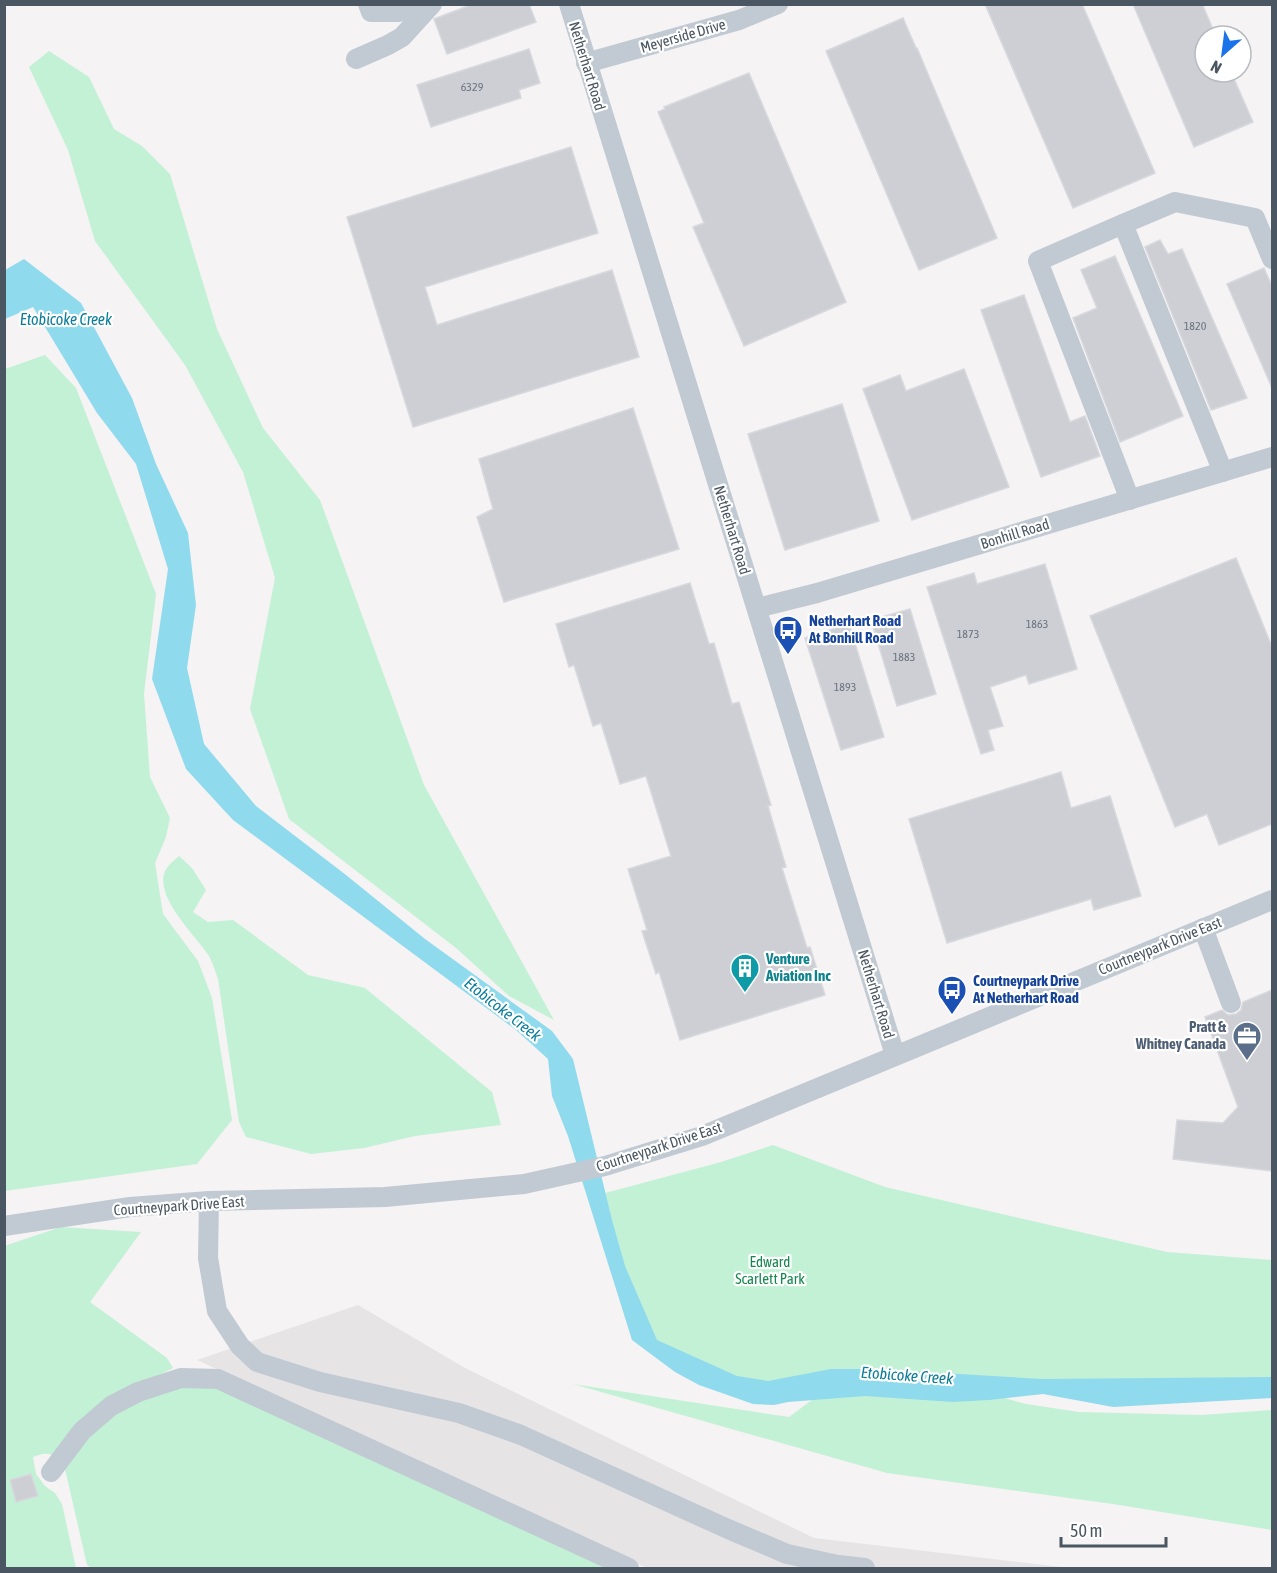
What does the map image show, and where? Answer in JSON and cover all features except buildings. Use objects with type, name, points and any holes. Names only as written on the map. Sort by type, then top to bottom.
[{"type":"street","points":[[368,4],[370,12],[399,12],[418,6],[431,5]]},
{"type":"street","name":"Netherhart Road","points":[[569,4],[895,1055]]},
{"type":"street","name":"Meyerside Drive","points":[[586,63],[739,20],[778,4]]},
{"type":"street","points":[[356,59],[402,37],[431,5]]},
{"type":"street","points":[[1130,500],[1038,261],[1175,202],[1255,218],[1272,259]]},
{"type":"street","points":[[1123,224],[1223,472]]},
{"type":"street","name":"Bonhill Road","points":[[757,608],[817,594],[1272,457]]},
{"type":"street","name":"Courtneypark Drive East","points":[[4,1226],[130,1208],[209,1201],[385,1197],[482,1189],[524,1184],[605,1166],[702,1136],[1272,900]]},
{"type":"street","points":[[1203,928],[1231,1003]]},
{"type":"street","points":[[209,1201],[208,1258],[217,1311],[240,1346],[257,1362],[320,1382],[459,1413],[521,1435],[787,1554],[865,1569]]},
{"type":"street","points":[[51,1472],[82,1431],[111,1406],[138,1392],[181,1378],[218,1379],[629,1569]]},
{"type":"shaded area","points":[[358,1305],[465,1368],[814,1538],[1070,1568],[647,1568],[197,1360]]},
{"type":"green space","points":[[49,51],[89,77],[114,129],[142,146],[170,174],[217,329],[263,428],[320,500],[424,785],[554,1020],[509,996],[456,948],[289,819],[250,709],[275,578],[243,472],[185,365],[95,241],[68,150],[29,67]]},
{"type":"green space","points":[[45,355],[76,388],[156,594],[144,694],[150,777],[170,818],[166,837],[155,863],[163,914],[198,961],[212,998],[232,1120],[197,1164],[5,1191],[5,369]]},
{"type":"green space","points":[[179,856],[192,868],[206,890],[193,912],[208,922],[233,920],[308,975],[365,988],[492,1092],[501,1125],[415,1136],[364,1148],[311,1154],[246,1137],[239,1122],[218,979],[209,956],[179,918],[166,895],[163,884],[166,869]]},
{"type":"green space","name":"Edward Scarlett Park","points":[[773,1145],[885,1187],[1167,1252],[1272,1260],[1272,1388],[768,1393],[651,1346],[594,1196],[721,1162]]},
{"type":"green space","points":[[61,1227],[141,1232],[90,1302],[167,1358],[173,1368],[128,1391],[58,1458],[46,1454],[33,1457],[36,1474],[45,1486],[55,1493],[62,1504],[76,1568],[5,1568],[4,1246]]},
{"type":"green space","points":[[573,1384],[789,1417],[824,1391],[994,1395],[1026,1404],[1079,1412],[1201,1415],[1272,1410],[1272,1530],[1113,1504],[887,1473]]},
{"type":"green space","points":[[217,1385],[611,1568],[92,1568],[87,1565],[65,1469],[77,1443],[108,1417],[165,1388]]},
{"type":"water","name":"Etobicoke Creek","points":[[24,259],[81,303],[132,398],[156,464],[188,533],[196,605],[187,668],[204,744],[256,806],[425,939],[552,1031],[573,1059],[625,1266],[657,1340],[737,1376],[768,1381],[831,1369],[876,1369],[1042,1379],[1272,1377],[1272,1398],[1113,1407],[1043,1394],[953,1402],[865,1396],[774,1405],[753,1404],[699,1385],[675,1372],[632,1340],[568,1136],[552,1096],[548,1059],[516,1030],[233,820],[186,769],[152,679],[168,569],[136,464],[97,413],[33,307],[5,319],[5,270]]},
{"type":"place","name":"Netherhart Road At Bonhill Road","points":[[788,656]]},
{"type":"place","name":"Venture Aviation Inc","points":[[745,994]]},
{"type":"place","name":"Courtneypark Drive At Netherhart Road","points":[[952,1016]]},
{"type":"place","name":"Pratt & Whitney Canada","points":[[1247,1062]]}]
